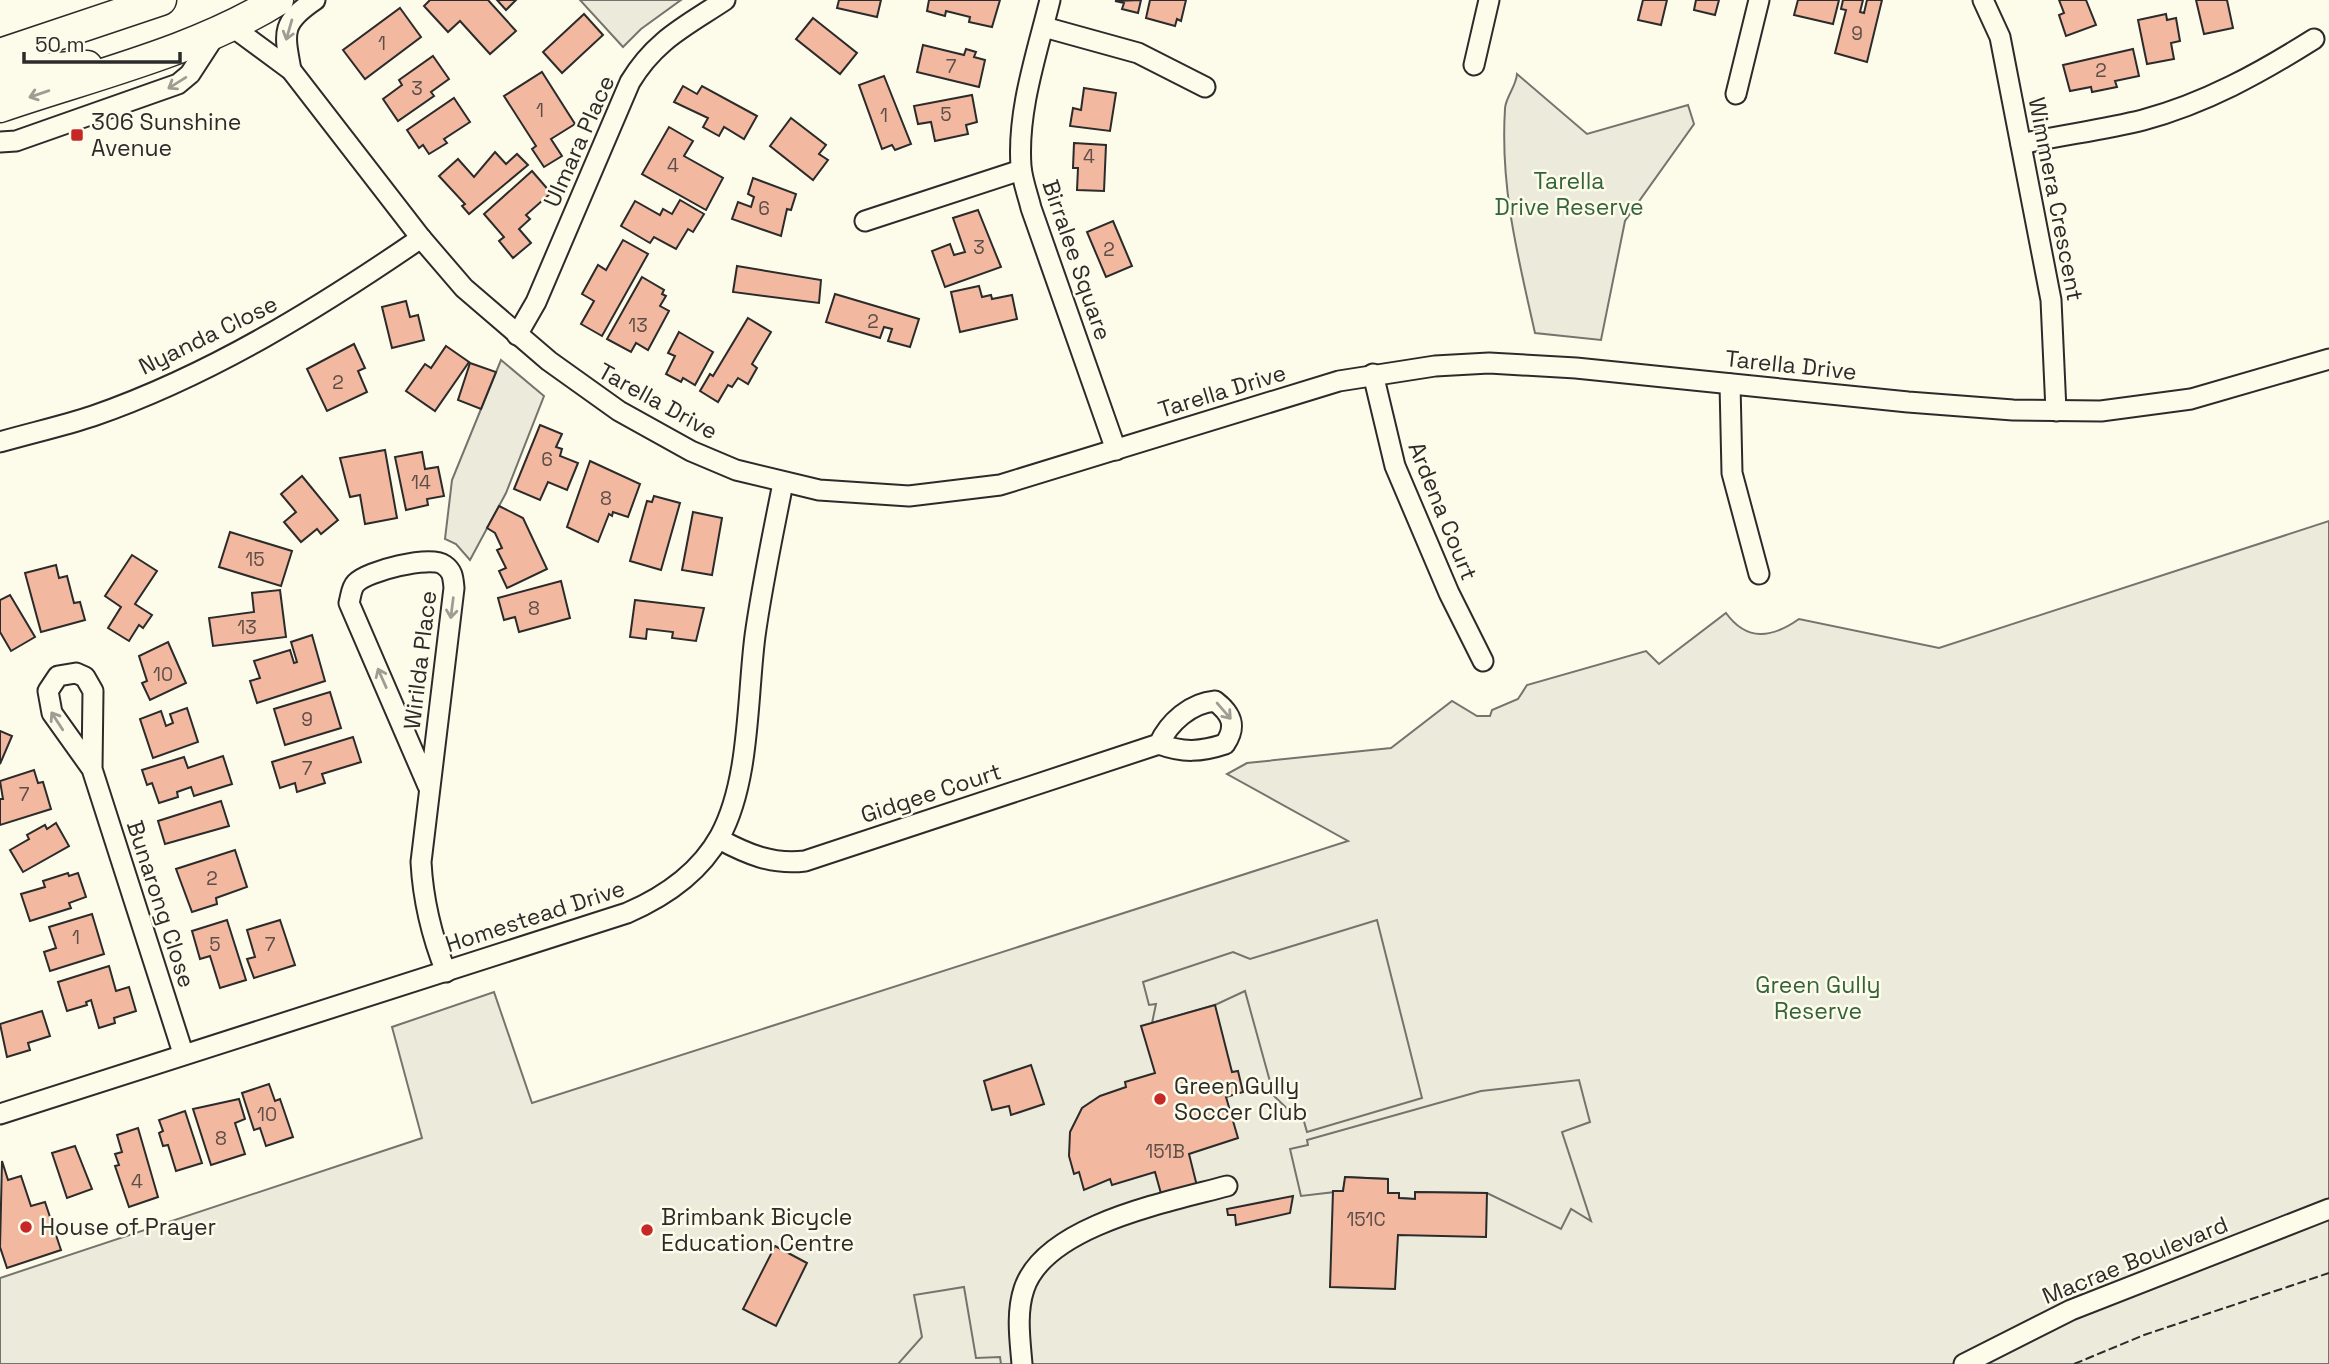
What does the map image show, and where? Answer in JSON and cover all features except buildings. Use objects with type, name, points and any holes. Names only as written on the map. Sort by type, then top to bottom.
[{"type":"main road","points":[[0,54],[161,0]]},
{"type":"main road","points":[[0,107],[224,28],[278,0]]},
{"type":"main road","points":[[0,79],[42,69],[129,63]]},
{"type":"street","points":[[291,70],[286,29],[291,19],[315,0]]},
{"type":"street","name":"Ulmara Place","points":[[517,335],[536,302],[630,82],[641,63],[658,44],[725,0]]},
{"type":"street","name":"Birralee Square","points":[[1050,0],[1020,139],[1021,170],[1031,208],[1116,450]]},
{"type":"street","points":[[1474,65],[1489,0]]},
{"type":"street","points":[[1736,94],[1759,0]]},
{"type":"street","name":"Wimmera Crescent","points":[[1983,0],[2000,37],[2051,300],[2056,411]]},
{"type":"street","points":[[1044,27],[1138,53],[1205,87]]},
{"type":"street","name":"Tarella Drive","points":[[224,28],[291,70],[421,238],[464,288],[517,335],[583,388],[658,435],[736,470],[783,483],[869,495],[948,493],[1000,485],[1301,392],[1373,374],[1435,366],[1489,363],[1576,368],[1948,405],[2101,411],[2190,399],[2329,359]]},
{"type":"street","points":[[0,142],[16,141],[178,84],[190,74],[224,28]]},
{"type":"street","points":[[2021,144],[2143,120],[2198,102],[2252,78],[2314,40]]},
{"type":"street","points":[[864,221],[1021,170]]},
{"type":"street","name":"Nyanda Close","points":[[0,442],[93,416],[182,379],[336,297],[421,238]]},
{"type":"street","name":"Ardena Court","points":[[1373,374],[1395,466],[1449,593],[1483,661]]},
{"type":"street","points":[[1730,384],[1732,473],[1759,574]]},
{"type":"street","name":"Homestead Drive","points":[[0,1114],[183,1053],[446,972],[648,904],[691,872],[719,839],[736,793],[755,638],[783,483]]},
{"type":"street","name":"Wirilda Place","points":[[428,786],[349,603],[353,585],[364,576],[423,561],[442,563],[453,574],[454,589],[422,850],[422,886],[435,943],[446,972]]},
{"type":"street","name":"Gidgee Court","points":[[719,839],[767,860],[786,863],[805,861],[1160,744]]},
{"type":"street","name":"Bunarong Close","points":[[92,769],[183,1053]]},
{"type":"street","points":[[1022,1364],[1020,1311],[1024,1288],[1035,1267],[1052,1250],[1089,1227],[1227,1186]]},
{"type":"street","name":"Macrae Boulevard","points":[[1964,1364],[2071,1310],[2329,1209]]},
{"type":"green space","points":[[580,0],[681,0],[641,29],[623,47]]},
{"type":"green space","name":"Tarella Drive Reserve","points":[[1517,74],[1587,134],[1688,105],[1694,124],[1625,221],[1601,340],[1535,333],[1512,222],[1505,167],[1505,105]]},
{"type":"green space","points":[[501,360],[544,396],[506,493],[470,560],[456,544],[445,539],[452,480]]},
{"type":"green space","name":"Green Gully Reserve","points":[[2329,521],[2329,1364],[0,1364],[0,1278],[422,1138],[392,1027],[494,992],[532,1103],[1348,841],[1227,774],[1247,763],[1391,748],[1452,701],[1477,716],[1490,716],[1492,710],[1518,699],[1527,685],[1646,651],[1659,664],[1726,613],[1742,629],[1751,633],[1770,633],[1799,619],[1939,648]]},
{"type":"shaded area","points":[[1377,920],[1422,1098],[1307,1132],[1303,1118],[1297,1118],[1274,1096],[1245,991],[1215,1005],[1152,1023],[1156,1004],[1149,1005],[1143,982],[1233,952],[1250,959]]},
{"type":"shaded area","points":[[1579,1080],[1590,1122],[1562,1132],[1591,1221],[1571,1209],[1561,1229],[1487,1193],[1415,1192],[1415,1199],[1399,1198],[1388,1193],[1388,1179],[1346,1177],[1343,1191],[1301,1196],[1290,1149],[1308,1145],[1307,1140],[1481,1091]]},
{"type":"shaded area","points":[[964,1287],[976,1358],[1000,1357],[1001,1364],[898,1364],[922,1337],[914,1295]]},
{"type":"fence","points":[[2074,1364],[2144,1335],[2329,1273]]},
{"type":"place","name":"306 Sunshine Avenue","points":[[77,135]]},
{"type":"place","name":"Green Gully Soccer Club","points":[[1160,1099]]},
{"type":"place","name":"House of Prayer","points":[[26,1227]]},
{"type":"place","name":"Brimbank Bicycle Education Centre","points":[[647,1230]]}]
